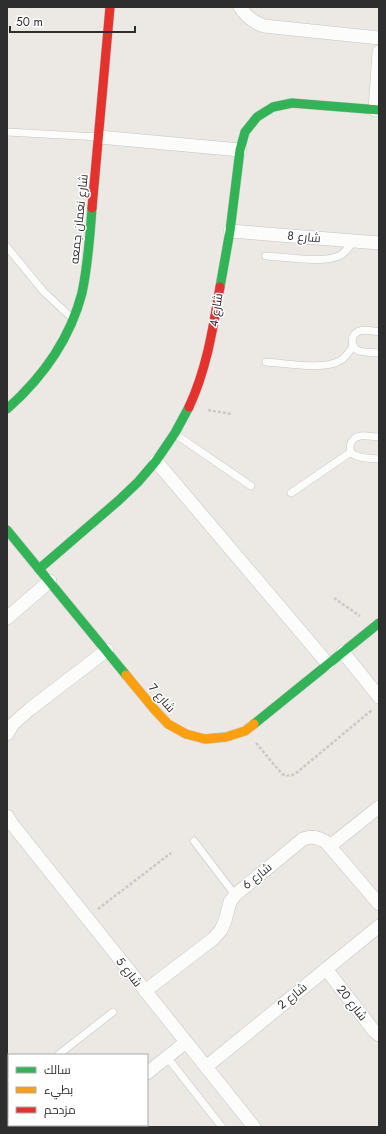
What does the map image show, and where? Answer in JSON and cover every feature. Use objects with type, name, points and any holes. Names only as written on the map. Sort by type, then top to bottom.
[{"type":"street","name":"شارع نعمان جمعه","points":[[7,409],[36,382],[57,352],[73,319],[84,284],[110,7]]},
{"type":"street","points":[[240,7],[244,14],[253,22],[264,26],[379,38]]},
{"type":"street","points":[[377,110],[379,52]]},
{"type":"street","name":"شارع 4","points":[[39,569],[138,482],[156,461],[175,434],[190,406],[203,373],[211,341],[230,231],[240,150],[245,132],[257,117],[273,107],[292,103],[377,110]]},
{"type":"street","points":[[99,137],[240,150]]},
{"type":"street","name":"شارع 8","points":[[230,231],[379,244]]},
{"type":"street","points":[[156,461],[328,664]]},
{"type":"street","name":"شارع 7","points":[[7,530],[154,709],[168,724],[186,734],[205,738],[226,737],[245,731],[377,624]]},
{"type":"street","points":[[7,618],[50,581]]},
{"type":"street","points":[[7,734],[13,724],[30,709],[107,650]]},
{"type":"street","points":[[343,652],[378,695]]},
{"type":"street","points":[[330,846],[379,807]]},
{"type":"street","name":"شارع 5","points":[[7,816],[17,831],[254,1127]]},
{"type":"street","name":"شارع 6","points":[[145,991],[213,939],[221,930],[230,902],[235,895],[303,838],[320,838],[326,842],[379,904]]},
{"type":"street","name":"شارع 2","points":[[206,1067],[379,926]]},
{"type":"street","name":"شارع 20","points":[[326,969],[374,1031],[379,1035]]},
{"type":"street","points":[[148,1072],[186,1042]]},
{"type":"lane","points":[[7,132],[99,137]]},
{"type":"lane","points":[[266,256],[321,260],[331,259],[348,249],[354,241]]},
{"type":"lane","points":[[7,247],[44,292],[73,319]]},
{"type":"lane","points":[[266,362],[320,366],[330,365],[340,361],[347,355],[353,346],[353,336],[357,332],[362,330],[379,332]]},
{"type":"lane","points":[[353,346],[358,350],[379,353]]},
{"type":"lane","points":[[175,434],[251,486]]},
{"type":"lane","points":[[379,437],[360,436],[351,442],[350,447],[351,452],[356,456],[379,459]]},
{"type":"lane","points":[[291,493],[351,452]]},
{"type":"lane","points":[[194,841],[235,895]]},
{"type":"lane","points":[[59,1054],[113,1012]]},
{"type":"lane","points":[[167,1057],[222,1127]]},
{"type":"path","points":[[190,406],[231,414]]},
{"type":"path","points":[[334,598],[377,624]]},
{"type":"path","points":[[245,731],[282,774],[291,776],[373,710]]},
{"type":"path","points":[[87,918],[171,854]]},
{"type":"traffic: fast","points":[[220,287],[230,231],[240,150],[245,132],[257,117],[273,107],[292,103],[379,110]]},
{"type":"traffic: fast","points":[[7,409],[32,384],[53,357],[77,310],[84,282],[92,208]]},
{"type":"traffic: fast","points":[[39,569],[138,482],[156,461],[175,433],[189,407]]},
{"type":"traffic: fast","points":[[7,530],[126,675]]},
{"type":"traffic: fast","points":[[254,724],[379,623]]},
{"type":"traffic: slow","points":[[126,675],[168,724],[186,734],[205,739],[226,737],[245,731],[254,724]]},
{"type":"traffic: jam","points":[[92,208],[110,7]]},
{"type":"traffic: jam","points":[[189,407],[205,363],[220,287]]}]
